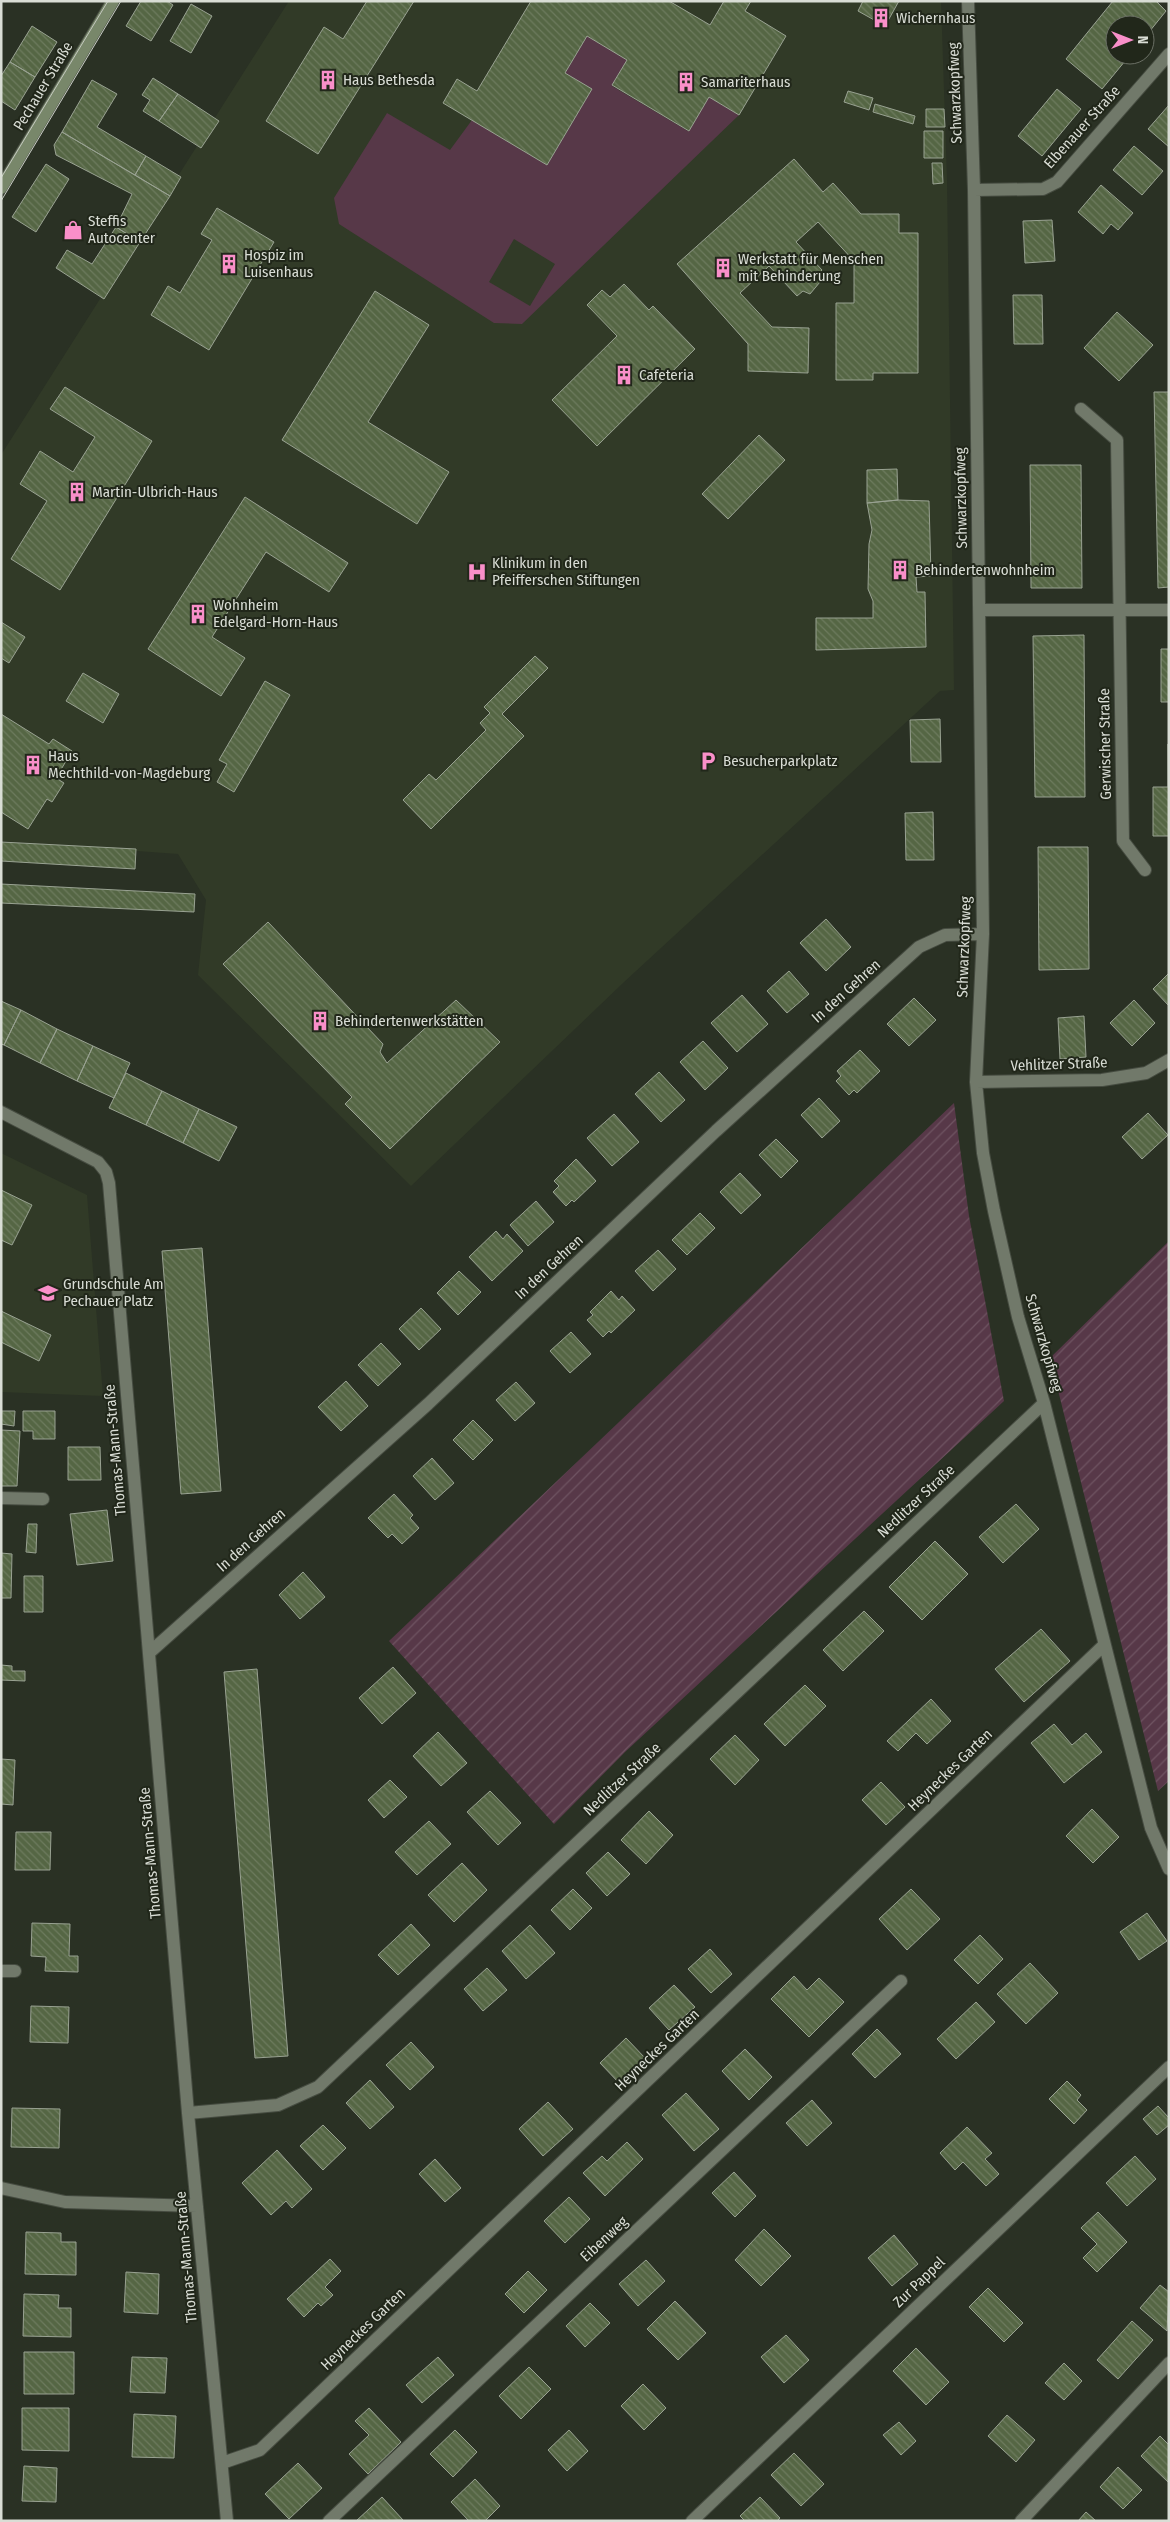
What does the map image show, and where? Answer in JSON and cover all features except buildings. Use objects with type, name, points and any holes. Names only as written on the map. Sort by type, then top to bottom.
[{"type":"main road","name":"Pechauer Straße","points":[[1,188],[113,1]]},
{"type":"street","name":"Schwarzkopfweg","points":[[968,1],[974,190],[983,934],[976,1082],[983,1153],[994,1212],[1018,1317],[1044,1402],[1151,1828],[1169,1870]]},
{"type":"street","name":"Elbenauer Straße","points":[[974,190],[1043,189],[1057,182],[1169,54]]},
{"type":"street","name":"Gerwischer Straße","points":[[1081,410],[1117,440],[1124,841],[1145,870]]},
{"type":"street","points":[[979,610],[1169,610]]},
{"type":"street","name":"In den Gehren","points":[[149,1652],[428,1404],[716,1131],[919,947],[945,935],[983,934]]},
{"type":"street","name":"Vehlitzer Straße","points":[[976,1082],[1102,1080],[1146,1073],[1169,1060]]},
{"type":"street","name":"Thomas-Mann-Straße","points":[[1,1112],[98,1162],[106,1172],[109,1183],[188,2113],[227,2521]]},
{"type":"street","name":"Nedlitzer Straße","points":[[188,2113],[278,2105],[318,2086],[1044,1402]]},
{"type":"street","points":[[1,1498],[43,1499]]},
{"type":"street","name":"Heyneckes Garten","points":[[222,2464],[260,2450],[1104,1645]]},
{"type":"street","points":[[1,1971],[15,1971]]},
{"type":"street","name":"Eibenweg","points":[[329,2521],[900,1981]]},
{"type":"street","name":"Zur Pappel","points":[[692,2521],[1169,2067]]},
{"type":"street","points":[[1,2188],[64,2202],[197,2206]]},
{"type":"street","points":[[1021,2521],[1169,2363]]},
{"type":"shaded area","name":"Klinikum in den Pfeifferschen Stiftungen","points":[[289,1],[941,1],[947,180],[954,690],[940,691],[623,983],[411,1186],[198,975],[206,900],[178,854],[1,841],[1,455]]},
{"type":"shaded area","points":[[587,36],[627,60],[612,86],[688,131],[709,97],[739,115],[522,324],[494,323],[339,224],[334,198],[387,113],[450,150],[472,120],[547,165],[592,89],[565,73]],"holes":[[[514,239],[555,264],[530,306],[489,282]]]},
{"type":"shaded area","points":[[954,1103],[969,1216],[1004,1401],[625,1752],[554,1824],[389,1641]]},
{"type":"shaded area","name":"Grundschule Am Pechauer Platz","points":[[1,1153],[87,1195],[103,1396],[1,1392]]},
{"type":"shaded area","points":[[1169,1241],[1169,1781],[1158,1791],[1050,1358]]},
{"type":"tram line","points":[[1,178],[108,1]]},
{"type":"tram line","points":[[1,201],[121,1]]},
{"type":"place","name":"Wichernhaus","points":[[881,18]]},
{"type":"place","name":"Haus Bethesda","points":[[328,80]]},
{"type":"place","name":"Samariterhaus","points":[[686,82]]},
{"type":"place","name":"Steffis Autocenter","points":[[73,230]]},
{"type":"place","name":"Hospiz im Luisenhaus","points":[[229,264]]},
{"type":"place","name":"Werkstatt für Menschen mit Behinderung","points":[[723,268]]},
{"type":"place","name":"Cafeteria","points":[[624,375]]},
{"type":"place","name":"Martin-Ulbrich-Haus","points":[[77,492]]},
{"type":"place","name":"Behindertenwohnheim","points":[[900,570]]},
{"type":"place","name":"Klinikum in den Pfeifferschen Stiftungen","points":[[477,572]]},
{"type":"place","name":"Wohnheim Edelgard-Horn-Haus","points":[[198,614]]},
{"type":"place","name":"Besucherparkplatz","points":[[708,761]]},
{"type":"place","name":"Haus Mechthild-von-Magdeburg","points":[[33,765]]},
{"type":"place","name":"Behindertenwerkstätten","points":[[320,1021]]},
{"type":"place","name":"Grundschule Am Pechauer Platz","points":[[48,1293]]}]
